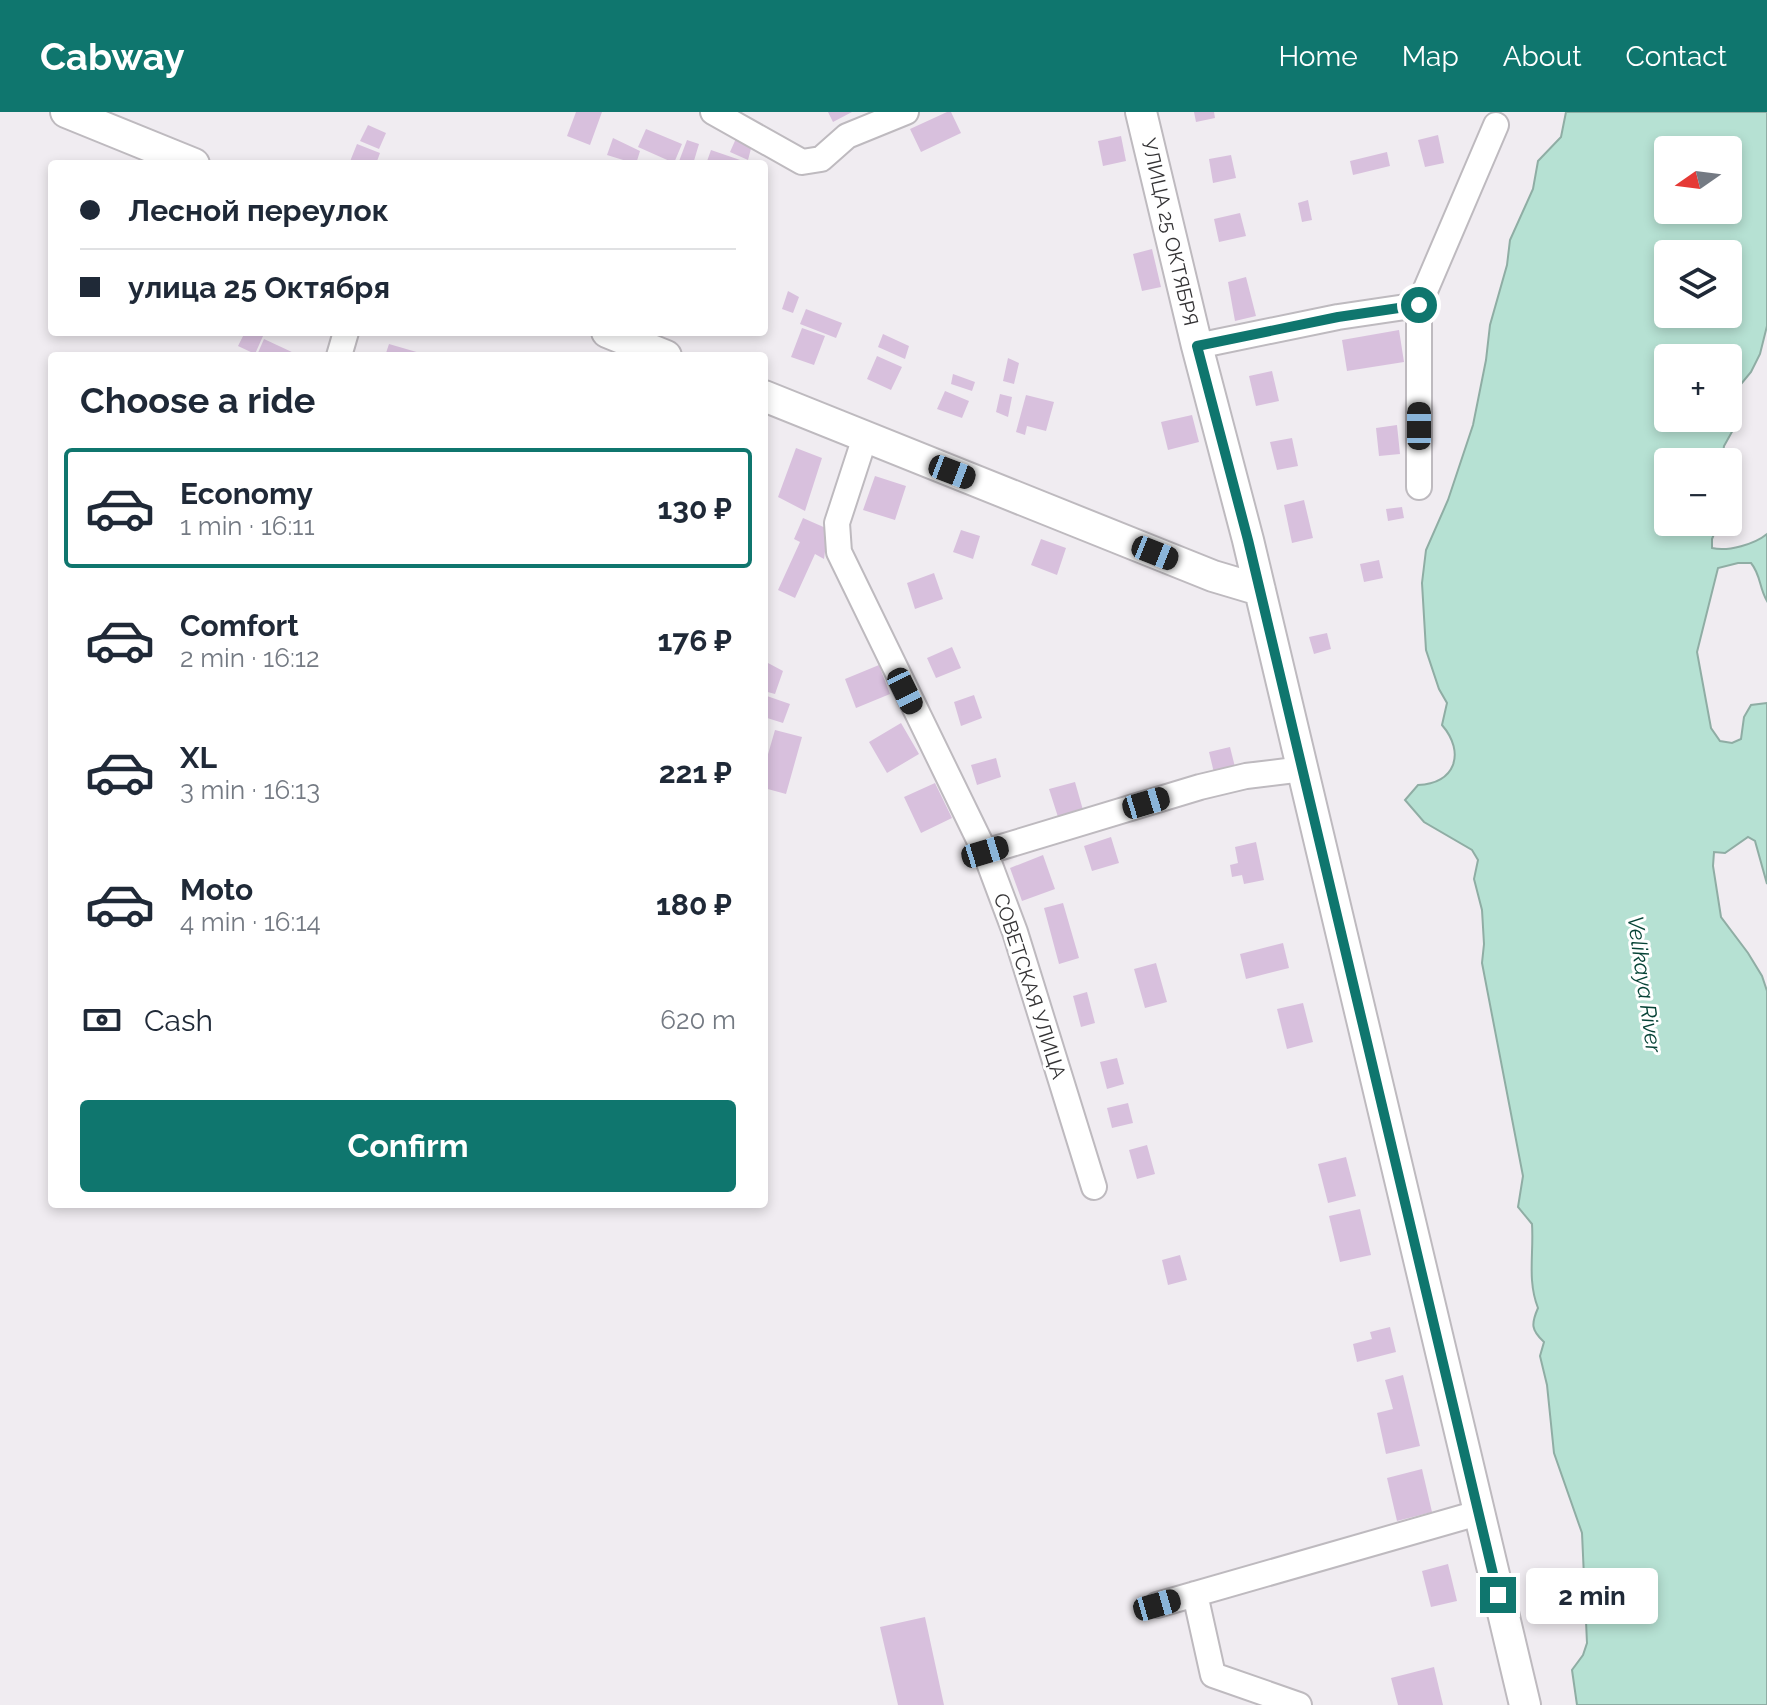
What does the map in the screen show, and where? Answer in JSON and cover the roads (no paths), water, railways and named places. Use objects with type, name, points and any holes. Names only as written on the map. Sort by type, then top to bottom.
[{"type":"main road","points":[[66,112],[184,160]]},
{"type":"main road","name":"УЛИЦА 25 ОКТЯБРЯ","points":[[1141,112],[1260,590],[1525,1705]]},
{"type":"main road","points":[[617,336],[656,352]]},
{"type":"main road","points":[[768,398],[1213,576],[1260,590]]},
{"type":"street","points":[[713,112],[802,162],[821,159],[847,136],[906,112]]},
{"type":"street","points":[[753,112],[759,138]]},
{"type":"street","points":[[1419,487],[1419,305],[1496,125]]},
{"type":"street","points":[[1197,346],[1338,317],[1419,305]]},
{"type":"street","name":"СОВЕТСКАЯ УЛИЦА","points":[[865,437],[837,523],[839,552],[985,852],[1015,932],[1094,1187]]},
{"type":"street","points":[[985,852],[1200,787],[1246,776],[1303,769]]},
{"type":"street","points":[[1157,1605],[1478,1513]]},
{"type":"street","points":[[1195,1594],[1213,1675],[1299,1705]]},
{"type":"water","name":"Velikaya River","points":[[1566,112],[1767,112],[1767,326],[1760,354],[1742,383],[1742,344],[1654,344],[1654,432],[1732,432],[1724,448],[1654,448],[1654,536],[1713,536],[1712,548],[1726,549],[1756,541],[1767,534],[1767,601],[1751,563],[1718,568],[1697,652],[1711,728],[1720,741],[1732,743],[1741,739],[1744,717],[1751,705],[1767,703],[1767,884],[1755,841],[1748,837],[1725,853],[1714,852],[1713,866],[1721,917],[1748,953],[1767,991],[1767,1705],[1577,1705],[1572,1670],[1587,1643],[1582,1533],[1554,1453],[1547,1385],[1540,1356],[1544,1342],[1534,1326],[1538,1308],[1532,1277],[1532,1224],[1518,1207],[1523,1176],[1482,963],[1482,910],[1474,879],[1478,860],[1472,850],[1424,822],[1405,800],[1418,785],[1441,779],[1448,773],[1455,756],[1454,746],[1442,725],[1447,703],[1426,650],[1422,583],[1426,550],[1448,500],[1473,425],[1490,325],[1507,265],[1510,240],[1533,189],[1538,161],[1561,137]]}]
